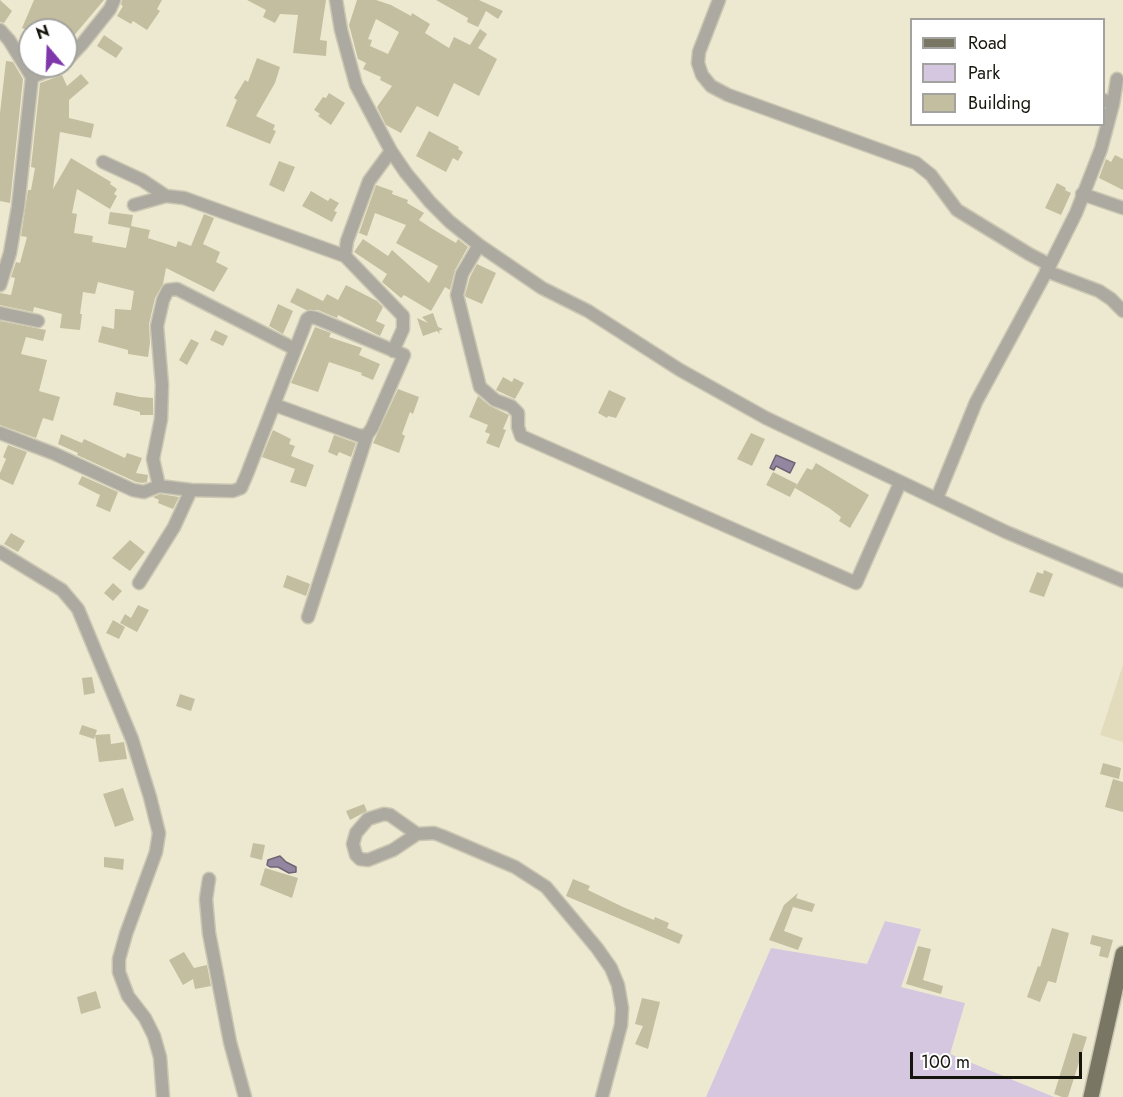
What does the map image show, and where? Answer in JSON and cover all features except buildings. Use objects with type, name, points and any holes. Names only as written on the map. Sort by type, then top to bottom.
[{"type":"main road","points":[[1091,1097],[1123,954]]},
{"type":"street","points":[[78,48],[110,9],[114,0]]},
{"type":"street","points":[[336,0],[341,30],[356,85],[391,151],[415,183],[450,222],[479,245],[542,288],[588,311],[721,394],[900,483],[937,498],[1006,532],[1123,581]]},
{"type":"street","points":[[719,0],[699,52],[698,63],[702,75],[711,86],[728,95],[916,163],[931,176],[957,210],[1048,268],[1099,291],[1123,311]]},
{"type":"street","points":[[0,30],[18,54]]},
{"type":"street","points":[[0,285],[10,253],[18,207],[32,78]]},
{"type":"street","points":[[1105,122],[1108,102],[1117,79]]},
{"type":"street","points":[[937,498],[976,402],[1076,213],[1101,149],[1104,126]]},
{"type":"street","points":[[345,256],[347,241],[369,181],[391,151]]},
{"type":"street","points":[[103,162],[142,180],[166,196]]},
{"type":"street","points":[[1082,194],[1123,208]]},
{"type":"street","points":[[134,205],[166,196],[184,198],[345,256],[403,316],[404,329],[393,351]]},
{"type":"street","points":[[479,245],[457,287],[459,301],[480,387],[495,400],[511,406],[518,413],[518,427],[521,436],[856,583],[900,483]]},
{"type":"street","points":[[159,486],[153,459],[161,419],[162,396],[157,326],[163,300],[168,290],[177,289],[296,349]]},
{"type":"street","points":[[0,313],[38,321]]},
{"type":"street","points":[[0,433],[55,454],[134,490],[144,492],[159,486],[191,490],[233,491],[242,488],[306,319],[310,317],[404,355],[367,435],[308,616]]},
{"type":"street","points":[[274,405],[360,436],[367,435]]},
{"type":"street","points":[[139,583],[174,527],[191,490]]},
{"type":"street","points":[[0,552],[62,590],[78,609],[132,739],[150,797],[159,833],[158,843],[126,934],[119,959],[119,972],[128,996],[145,1018],[154,1036],[160,1057],[163,1097]]},
{"type":"street","points":[[417,834],[390,815],[384,814],[368,819],[356,833],[353,844],[356,855],[360,859],[368,860],[393,850],[417,834],[434,833],[515,867],[546,887],[597,948],[611,968],[618,985],[622,1008],[621,1025],[602,1097]]},
{"type":"street","points":[[209,879],[206,899],[209,933],[230,1042],[245,1097]]},
{"type":"shaded area","points":[[776,455],[795,463],[790,473],[776,466],[774,470],[770,468]]},
{"type":"shaded area","points":[[1123,665],[1123,742],[1100,735]]},
{"type":"shaded area","points":[[280,856],[296,867],[296,872],[289,873],[278,867],[267,865],[268,860]]},
{"type":"green space","points":[[885,921],[921,929],[901,987],[965,1003],[950,1054],[1054,1097],[706,1097],[771,948],[867,964]]}]
